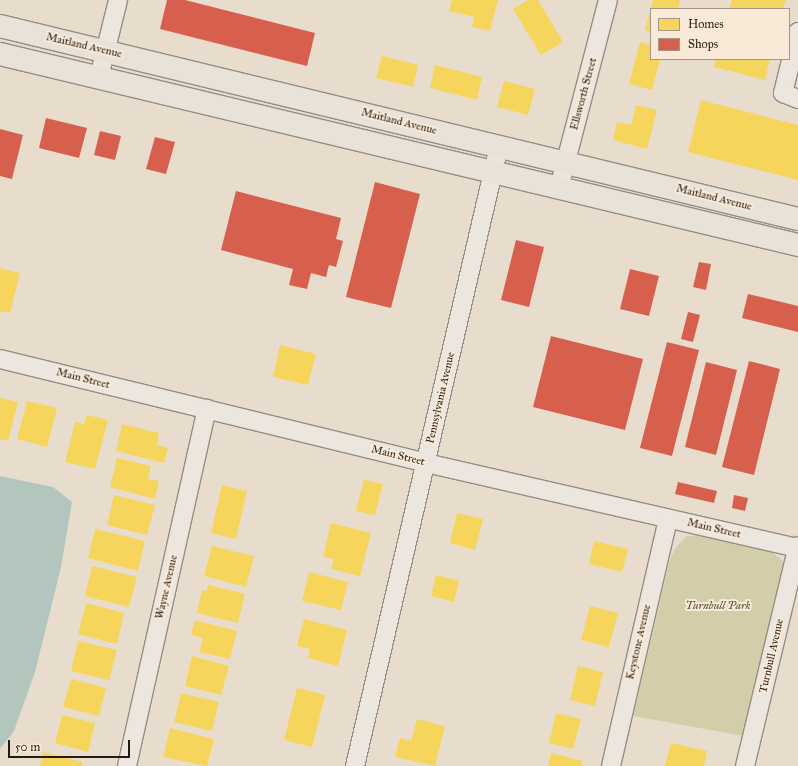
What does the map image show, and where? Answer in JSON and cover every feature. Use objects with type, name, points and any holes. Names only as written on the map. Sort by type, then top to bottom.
[{"type":"main road","name":"Maitland Avenue","points":[[0,26],[798,218]]},
{"type":"main road","points":[[0,54],[798,245]]},
{"type":"street","points":[[99,77],[118,0]]},
{"type":"street","name":"Ellsworth Street","points":[[559,188],[608,0]]},
{"type":"street","points":[[798,32],[783,93],[798,99]]},
{"type":"street","name":"Pennsylvania Avenue","points":[[355,766],[499,146]]},
{"type":"street","name":"Main Street","points":[[0,359],[426,463],[668,519],[798,547]]},
{"type":"street","name":"Wayne Avenue","points":[[127,766],[207,409]]},
{"type":"street","name":"Keystone Avenue","points":[[611,766],[668,519]]},
{"type":"street","name":"Turnbull Avenue","points":[[745,766],[798,547]]},
{"type":"green space","name":"Turnbull Park","points":[[701,535],[768,549],[784,562],[785,573],[744,736],[633,716],[670,559],[677,546],[687,536]]},
{"type":"shaded area","points":[[0,476],[53,487],[72,502],[61,567],[35,672],[14,731],[0,749]]},
{"type":"building: Homes","points":[[452,0],[498,0],[490,31],[472,27],[474,17],[449,11]]},
{"type":"building: Homes","points":[[528,0],[538,0],[563,42],[541,55],[513,9]]},
{"type":"building: Homes","points":[[653,0],[680,0],[678,8],[651,8]]},
{"type":"building: Homes","points":[[732,0],[786,0],[783,8],[729,8]]},
{"type":"building: Homes","points":[[650,11],[650,32],[645,30]]},
{"type":"building: Homes","points":[[640,42],[650,45],[650,60],[660,60],[652,90],[629,84]]},
{"type":"building: Homes","points":[[382,56],[418,65],[413,87],[376,78]]},
{"type":"building: Homes","points":[[716,60],[770,60],[765,80],[714,67]]},
{"type":"building: Homes","points":[[435,65],[482,77],[477,100],[430,88]]},
{"type":"building: Homes","points":[[504,81],[535,89],[528,115],[497,107]]},
{"type":"building: Homes","points":[[701,100],[798,125],[798,180],[688,152]]},
{"type":"building: Homes","points":[[636,105],[657,110],[647,149],[613,140],[617,122],[631,125]]},
{"type":"building: Homes","points":[[0,268],[20,273],[10,313],[0,311]]},
{"type":"building: Homes","points":[[280,345],[316,354],[308,385],[273,377]]},
{"type":"building: Homes","points":[[0,398],[18,402],[8,441],[0,439]]},
{"type":"building: Homes","points":[[27,401],[57,408],[47,447],[17,439]]},
{"type":"building: Homes","points":[[87,415],[108,420],[95,469],[65,462],[75,422],[84,424]]},
{"type":"building: Homes","points":[[122,424],[159,433],[157,445],[168,448],[164,463],[116,451]]},
{"type":"building: Homes","points":[[117,458],[151,466],[148,479],[159,481],[155,499],[110,487]]},
{"type":"building: Homes","points":[[364,480],[383,484],[375,515],[356,511]]},
{"type":"building: Homes","points":[[222,485],[247,491],[236,539],[211,533]]},
{"type":"building: Homes","points":[[114,495],[155,505],[147,535],[107,525]]},
{"type":"building: Homes","points":[[457,513],[483,519],[475,550],[450,543]]},
{"type":"building: Homes","points":[[331,523],[371,533],[360,576],[331,569],[334,559],[323,557]]},
{"type":"building: Homes","points":[[95,529],[145,541],[138,571],[88,558]]},
{"type":"building: Homes","points":[[594,541],[628,549],[622,572],[589,564]]},
{"type":"building: Homes","points":[[212,546],[254,556],[246,587],[204,576]]},
{"type":"building: Homes","points":[[92,566],[137,577],[129,607],[85,596]]},
{"type":"building: Homes","points":[[309,572],[348,582],[341,610],[302,601]]},
{"type":"building: Homes","points":[[436,575],[459,581],[454,602],[431,596]]},
{"type":"building: Homes","points":[[208,585],[245,594],[238,623],[197,613],[202,590],[207,591]]},
{"type":"building: Homes","points":[[86,603],[124,613],[117,644],[78,634]]},
{"type":"building: Homes","points":[[590,606],[618,613],[609,647],[581,640]]},
{"type":"building: Homes","points":[[304,619],[347,630],[338,666],[308,658],[310,649],[297,646]]},
{"type":"building: Homes","points":[[195,620],[237,631],[230,659],[199,652],[203,638],[191,635]]},
{"type":"building: Homes","points":[[78,641],[117,650],[109,680],[71,671]]},
{"type":"building: Homes","points":[[192,656],[229,666],[221,695],[185,686]]},
{"type":"building: Homes","points":[[578,666],[603,672],[595,706],[570,700]]},
{"type":"building: Homes","points":[[71,679],[106,688],[99,716],[63,707]]},
{"type":"building: Homes","points":[[297,688],[325,695],[312,747],[284,740]]},
{"type":"building: Homes","points":[[181,693],[219,702],[212,731],[174,722]]},
{"type":"building: Homes","points":[[556,713],[581,719],[573,749],[549,743]]},
{"type":"building: Homes","points":[[62,715],[95,723],[88,752],[55,743]]},
{"type":"building: Homes","points":[[417,719],[445,726],[435,766],[395,757],[400,738],[411,741]]},
{"type":"building: Homes","points":[[170,728],[214,739],[207,766],[163,757]]},
{"type":"building: Homes","points":[[671,743],[707,751],[704,766],[665,766]]},
{"type":"building: Homes","points":[[43,752],[83,762],[81,766],[40,766]]},
{"type":"building: Homes","points":[[551,753],[583,761],[581,766],[548,766]]},
{"type":"building: Shops","points":[[167,0],[185,0],[315,33],[307,66],[160,29]]},
{"type":"building: Shops","points":[[46,118],[87,128],[79,158],[39,148]]},
{"type":"building: Shops","points":[[0,129],[23,135],[12,179],[0,176]]},
{"type":"building: Shops","points":[[100,131],[121,136],[115,160],[94,155]]},
{"type":"building: Shops","points":[[155,137],[175,142],[166,174],[146,169]]},
{"type":"building: Shops","points":[[375,182],[420,194],[391,308],[346,297]]},
{"type":"building: Shops","points":[[236,191],[341,218],[336,239],[343,241],[336,267],[329,265],[326,277],[311,273],[307,289],[289,285],[293,269],[221,250]]},
{"type":"building: Shops","points":[[516,240],[544,247],[529,307],[501,300]]},
{"type":"building: Shops","points":[[699,262],[711,264],[706,290],[693,287]]},
{"type":"building: Shops","points":[[630,269],[659,276],[649,316],[620,309]]},
{"type":"building: Shops","points":[[748,294],[798,306],[798,332],[742,318]]},
{"type":"building: Shops","points":[[688,312],[700,315],[693,342],[681,339]]},
{"type":"building: Shops","points":[[551,336],[643,359],[625,430],[533,407]]},
{"type":"building: Shops","points":[[667,342],[699,350],[672,456],[640,448]]},
{"type":"building: Shops","points":[[749,361],[780,369],[754,475],[722,467]]},
{"type":"building: Shops","points":[[706,362],[737,370],[716,455],[685,447]]},
{"type":"building: Shops","points":[[678,482],[717,491],[714,503],[675,494]]},
{"type":"building: Shops","points":[[734,495],[748,498],[745,511],[732,508]]}]
